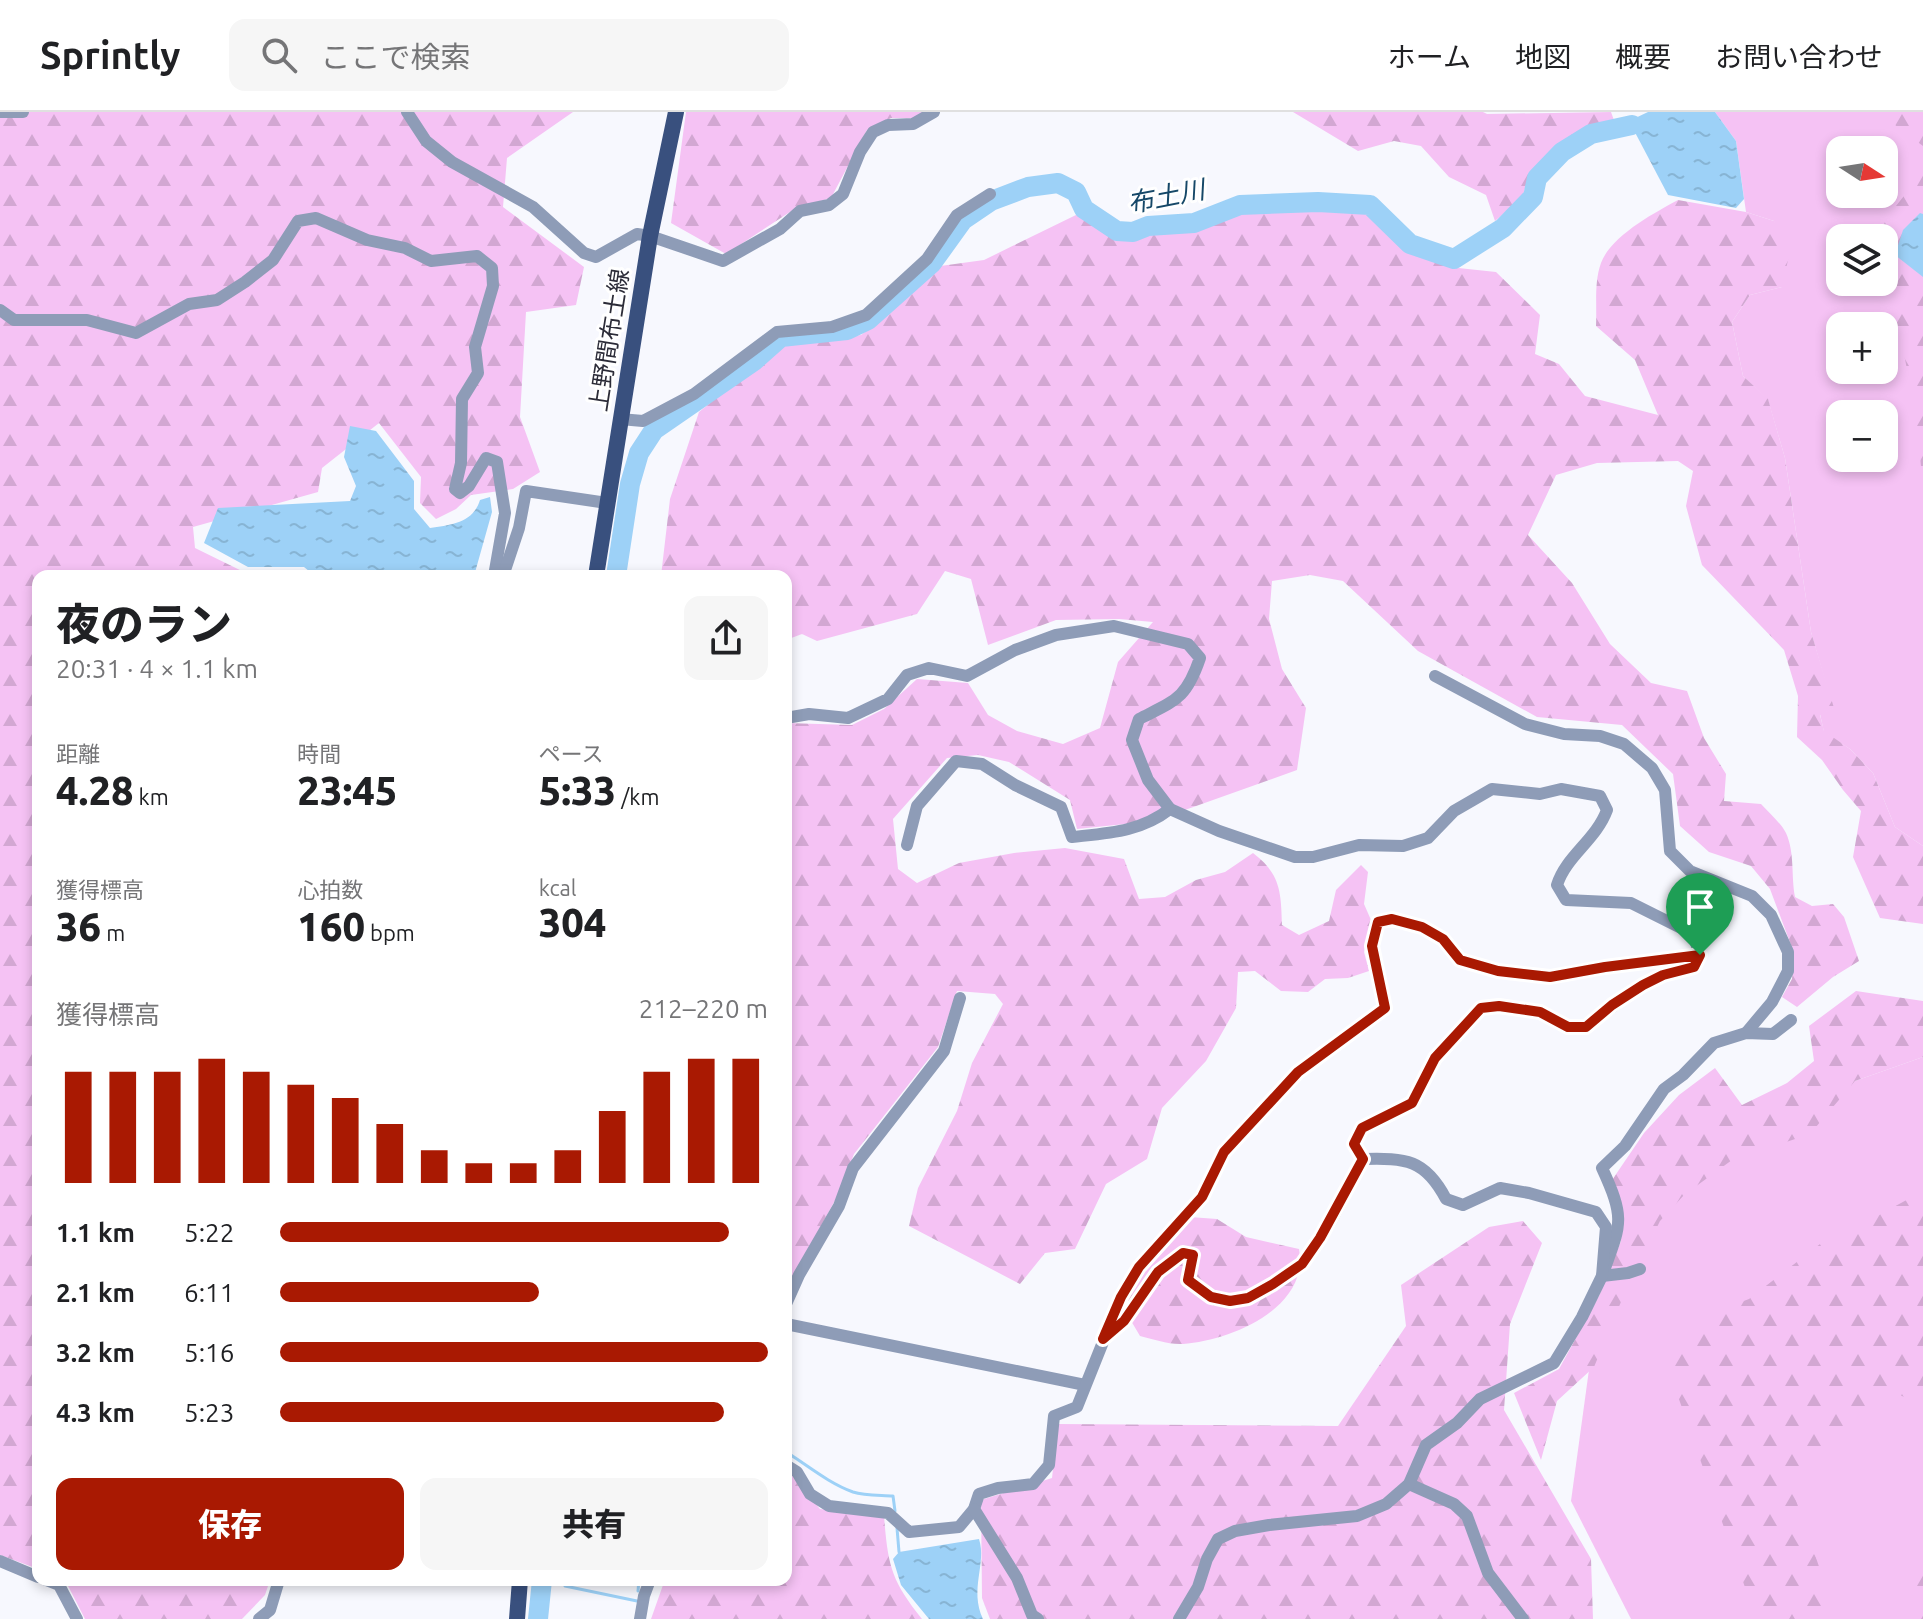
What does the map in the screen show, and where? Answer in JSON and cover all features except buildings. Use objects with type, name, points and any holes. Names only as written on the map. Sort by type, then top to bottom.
[{"type":"main road","name":"上野間布土線","points":[[597,570],[650,236],[676,112]]},
{"type":"main road","points":[[517,1619],[520,1586]]},
{"type":"street","points":[[0,112],[23,112]]},
{"type":"street","points":[[407,112],[434,148],[452,162],[533,207],[584,253],[596,257],[637,234],[723,261],[780,229],[800,211],[829,205],[843,194],[860,152],[873,132],[888,125],[913,124],[934,112]]},
{"type":"street","points":[[620,419],[643,421],[694,394],[777,332],[832,327],[866,315],[927,259],[957,215],[990,194]]},
{"type":"street","points":[[0,310],[14,320],[87,320],[136,333],[189,304],[217,300],[273,260],[298,221],[316,218],[367,240],[405,248],[431,261],[477,256],[492,268],[493,286],[475,347],[478,373],[462,399],[461,463],[455,489],[460,493],[469,486],[486,458],[497,462],[505,513],[495,570]]},
{"type":"street","points":[[505,570],[519,528],[526,491],[607,503]]},
{"type":"street","points":[[792,717],[809,714],[848,718],[888,699],[907,675],[929,668],[967,676],[1015,650],[1056,635],[1114,626],[1188,644],[1200,658],[1191,685],[1173,701],[1139,719],[1132,740],[1148,780],[1170,809],[1219,831],[1295,857],[1313,857],[1359,845],[1403,846],[1428,838],[1454,811],[1492,789],[1540,794],[1561,789],[1600,796],[1607,810],[1602,824],[1562,870],[1557,885],[1566,900],[1631,903],[1693,934],[1700,955],[1694,967],[1663,975],[1643,985],[1586,1027],[1568,1027],[1540,1012],[1499,1006],[1481,1008],[1435,1058],[1412,1103],[1362,1128],[1354,1144],[1363,1159]]},
{"type":"street","points":[[1435,676],[1525,724],[1564,734],[1600,736],[1624,744],[1652,768],[1665,790],[1670,851],[1690,871],[1752,896],[1771,915],[1788,952],[1788,971],[1772,1002],[1746,1033]]},
{"type":"street","points":[[907,845],[917,806],[956,761],[982,764],[1015,785],[1061,807],[1072,837],[1107,834],[1151,823],[1170,809]]},
{"type":"street","points":[[792,1469],[810,1494],[829,1506],[888,1513],[909,1532],[959,1527],[974,1509],[979,1494],[998,1488],[1033,1484],[1049,1465],[1054,1416],[1077,1407],[1121,1297],[1139,1267],[1202,1197],[1224,1152],[1298,1072],[1385,1008],[1372,946],[1378,922],[1392,919],[1422,927],[1443,939],[1460,960],[1498,971],[1550,977],[1700,955]]},
{"type":"street","points":[[792,1291],[839,1206],[853,1168],[944,1051],[960,998]]},
{"type":"street","points":[[1179,1619],[1198,1587],[1207,1559],[1218,1539],[1235,1531],[1269,1525],[1357,1516],[1386,1504],[1409,1484],[1426,1445],[1457,1423],[1480,1399],[1554,1363],[1602,1276],[1620,1226],[1616,1198],[1602,1168],[1625,1146],[1664,1089],[1683,1075],[1714,1043],[1746,1033],[1773,1034],[1791,1020]]},
{"type":"street","points":[[1363,1159],[1391,1158],[1417,1165],[1434,1177],[1446,1199],[1463,1205],[1500,1188],[1596,1212],[1606,1227],[1602,1276]]},
{"type":"street","points":[[1103,1339],[1124,1321],[1158,1272],[1183,1253],[1193,1255],[1188,1280],[1211,1297],[1230,1301],[1248,1298],[1302,1264],[1320,1238],[1363,1159]]},
{"type":"street","points":[[1602,1276],[1640,1269]]},
{"type":"street","points":[[792,1325],[1085,1385]]},
{"type":"street","points":[[1409,1484],[1454,1504],[1467,1516],[1488,1573],[1523,1619]]},
{"type":"street","points":[[974,1509],[1017,1578],[1032,1615],[1038,1619]]},
{"type":"street","points":[[0,1561],[32,1574]]},
{"type":"street","points":[[60,1586],[77,1619]]},
{"type":"street","points":[[259,1619],[270,1610],[277,1586]]},
{"type":"street","points":[[640,1619],[648,1586]]},
{"type":"green space","points":[[0,112],[573,112],[507,158],[503,207],[584,267],[576,305],[526,312],[520,417],[540,472],[513,489],[471,495],[456,509],[436,519],[420,503],[421,477],[379,423],[322,468],[318,492],[193,527],[195,548],[240,570],[32,570],[32,1567],[0,1555]]},
{"type":"green space","points":[[686,112],[924,112],[914,118],[891,118],[867,130],[831,198],[796,208],[726,254],[671,223]]},
{"type":"green space","points":[[1293,112],[1611,112],[1615,123],[1576,133],[1530,172],[1522,198],[1495,221],[1486,195],[1449,177],[1421,146],[1394,141],[1358,151]]},
{"type":"green space","points":[[1715,112],[1923,112],[1923,846],[1895,827],[1873,773],[1850,749],[1824,732],[1820,714],[1833,708],[1811,632],[1785,458],[1768,400],[1743,376],[1732,322],[1750,295],[1782,287],[1774,221],[1746,212],[1736,141]]},
{"type":"green space","points":[[1896,112],[1923,112],[1923,146],[1895,125]]},
{"type":"green space","points":[[1923,172],[1923,487],[1916,415],[1903,349],[1898,344],[1898,312],[1890,312],[1899,289],[1898,224],[1884,224],[1894,208],[1898,208],[1898,203]]},
{"type":"green space","points":[[1678,200],[1746,212],[1774,221],[1790,251],[1782,287],[1750,295],[1732,322],[1743,376],[1768,399],[1785,458],[1811,632],[1834,708],[1820,715],[1824,731],[1850,749],[1873,773],[1895,827],[1923,846],[1923,924],[1880,918],[1853,857],[1861,811],[1822,760],[1797,737],[1798,696],[1784,650],[1702,565],[1686,506],[1693,471],[1678,461],[1597,463],[1556,475],[1528,535],[1572,583],[1610,644],[1651,683],[1687,691],[1704,738],[1726,774],[1724,801],[1761,804],[1778,822],[1791,848],[1795,897],[1812,906],[1833,904],[1844,917],[1859,961],[1833,977],[1797,1007],[1782,997],[1792,979],[1794,953],[1770,889],[1751,866],[1709,852],[1680,826],[1673,774],[1622,725],[1537,717],[1418,651],[1343,581],[1310,575],[1272,581],[1269,619],[1282,669],[1306,708],[1297,770],[1154,821],[1077,829],[1070,800],[1009,762],[978,755],[947,758],[893,819],[898,869],[917,883],[959,863],[1065,848],[1124,859],[1139,899],[1165,897],[1196,880],[1225,872],[1253,853],[1269,869],[1278,885],[1282,925],[1299,935],[1329,921],[1336,890],[1361,865],[1368,872],[1364,904],[1371,920],[1364,952],[1369,971],[1348,978],[1325,979],[1308,992],[1281,991],[1255,971],[1238,972],[1236,1008],[1206,1061],[1162,1108],[1147,1159],[1106,1184],[1075,1249],[1045,1253],[1020,1284],[909,1226],[918,1188],[957,1111],[972,1063],[1003,1004],[995,994],[957,991],[938,1047],[854,1154],[840,1191],[792,1280],[792,723],[852,725],[884,709],[917,679],[968,683],[988,715],[1017,731],[1063,744],[1100,728],[1118,662],[1153,622],[1056,620],[988,645],[971,579],[945,571],[917,614],[817,641],[802,634],[792,638],[792,570],[662,570],[670,499],[699,412],[781,345],[861,335],[888,314],[933,267],[984,260],[1076,215],[1115,236],[1190,231],[1246,210],[1367,213],[1405,249],[1449,267],[1496,272],[1540,315],[1535,354],[1559,364],[1585,396],[1658,415],[1635,360],[1596,326],[1599,270],[1606,253],[1634,226]]},
{"type":"green space","points":[[1856,991],[1923,1001],[1923,1057],[1855,1081],[1810,1134],[1732,1160],[1684,1195],[1660,1221],[1623,1297],[1594,1367],[1557,1401],[1541,1460],[1514,1393],[1559,1369],[1599,1296],[1621,1241],[1610,1183],[1644,1133],[1679,1095],[1715,1068],[1742,1105],[1787,1083],[1814,1061],[1809,1026]]},
{"type":"green space","points":[[1923,1057],[1923,1619],[1631,1619],[1571,1501],[1591,1355],[1681,1179],[1855,1081]]},
{"type":"green space","points":[[1923,1191],[1923,1405],[1888,1390],[1850,1430],[1815,1454],[1792,1489],[1823,1578],[1826,1619],[1763,1619],[1747,1593],[1667,1365],[1698,1318],[1749,1299],[1833,1234],[1879,1215]]},
{"type":"green space","points":[[1176,1216],[1217,1219],[1246,1237],[1299,1249],[1299,1270],[1292,1288],[1280,1304],[1263,1318],[1222,1336],[1178,1344],[1140,1336],[1124,1309],[1146,1254]]},
{"type":"green space","points":[[1523,1221],[1542,1243],[1510,1324],[1504,1410],[1591,1559],[1593,1619],[990,1619],[982,1598],[981,1500],[1052,1478],[1058,1424],[1338,1426],[1406,1326],[1401,1285],[1489,1227]]},
{"type":"green space","points":[[792,1475],[820,1509],[884,1516],[893,1572],[922,1619],[651,1619],[663,1586],[792,1586]]},
{"type":"green space","points":[[1923,1560],[1921,1619],[1901,1584],[1911,1565]]},
{"type":"green space","points":[[68,1586],[268,1586],[265,1595],[242,1619],[85,1619]]},
{"type":"water","points":[[1648,112],[1715,112],[1736,141],[1744,199],[1736,208],[1668,195],[1629,121]]},
{"type":"water","points":[[1920,213],[1923,214],[1923,277],[1898,257],[1903,230]]},
{"type":"water","points":[[350,426],[376,431],[414,481],[414,509],[430,528],[460,522],[472,514],[480,500],[490,497],[492,512],[476,570],[248,567],[204,543],[218,508],[350,501],[356,486],[344,457]]},
{"type":"water","points":[[979,1539],[978,1597],[983,1619],[929,1619],[901,1585],[893,1559],[899,1552]]},
{"type":"waterway","name":"布土川","points":[[617,570],[630,484],[639,453],[654,430],[754,361],[781,337],[847,330],[868,320],[932,263],[963,220],[991,201],[1028,187],[1058,183],[1076,192],[1084,209],[1117,231],[1133,232],[1148,226],[1194,223],[1240,205],[1318,202],[1370,205],[1410,244],[1454,259],[1503,228],[1533,197],[1537,178],[1562,152],[1591,134],[1632,125]]},
{"type":"waterway","points":[[792,1456],[853,1492],[893,1496],[895,1511]]},
{"type":"waterway","points":[[897,1528],[899,1552]]},
{"type":"waterway","name":"布土川","points":[[538,1619],[541,1586]]},
{"type":"waterway","points":[[565,1586],[637,1601]]},
{"type":"waterway","points":[[638,1586],[638,1591]]},
{"type":"route","points":[[1392,919],[1422,927],[1443,939],[1460,960],[1498,971],[1550,977],[1700,955],[1694,967],[1663,975],[1643,985],[1586,1027],[1568,1027],[1540,1012],[1499,1006],[1481,1008],[1435,1058],[1412,1103],[1362,1128],[1354,1144],[1363,1159],[1320,1238],[1302,1264],[1248,1298],[1230,1301],[1211,1297],[1188,1280],[1193,1255],[1183,1253],[1158,1272],[1124,1321],[1103,1339],[1121,1297],[1139,1267],[1202,1197],[1224,1152],[1298,1072],[1385,1008],[1372,946],[1378,922],[1392,919]]}]
